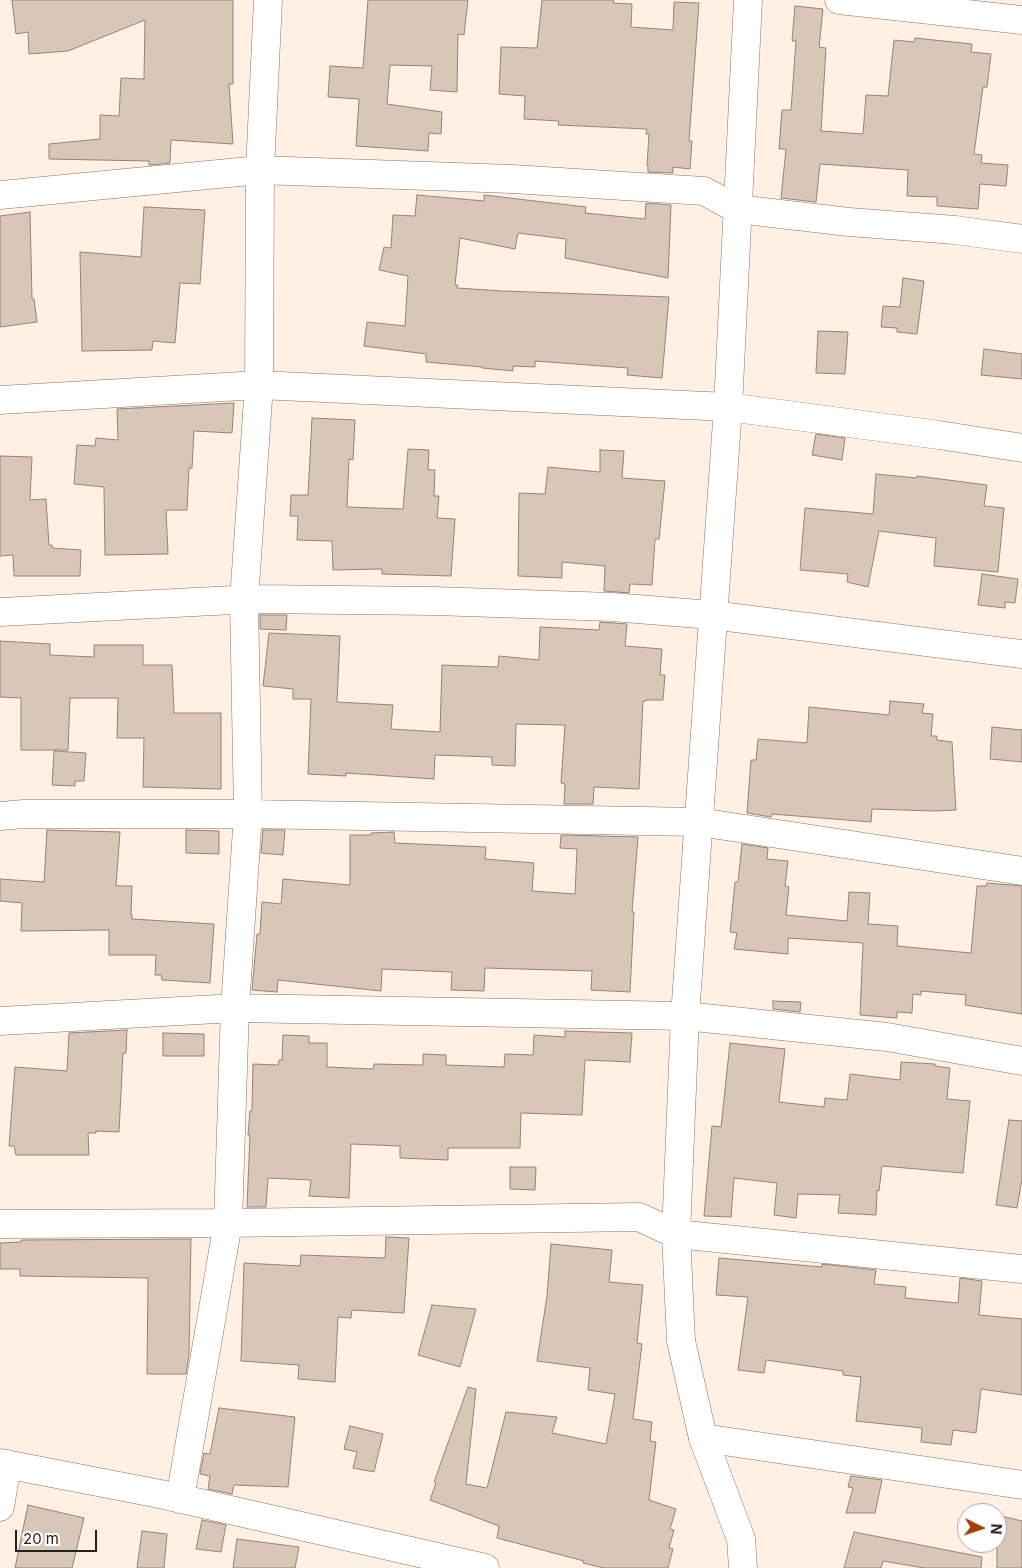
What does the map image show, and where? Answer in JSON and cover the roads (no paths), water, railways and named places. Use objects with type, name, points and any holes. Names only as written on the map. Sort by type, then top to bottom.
[{"type":"street","points":[[180,1499],[228,1223],[235,1008],[248,814],[244,600],[259,385],[260,170],[268,0]]},
{"type":"street","points":[[744,1568],[741,1539],[702,1438],[681,1340],[676,1234],[685,1016],[728,407],[748,0]]},
{"type":"street","points":[[839,0],[1022,20]]},
{"type":"street","points":[[0,195],[260,170],[512,179],[704,191],[737,209],[850,222],[955,230],[1022,240]]},
{"type":"street","points":[[0,400],[259,385],[728,407],[1022,448]]},
{"type":"street","points":[[0,612],[244,600],[434,602],[602,607],[712,615],[1022,654]]},
{"type":"street","points":[[0,816],[24,814],[248,814],[699,822],[1022,871]]},
{"type":"street","points":[[0,1021],[235,1008],[685,1016],[886,1036],[1022,1061]]},
{"type":"street","points":[[0,1224],[639,1217],[676,1234],[1022,1269]]},
{"type":"street","points":[[702,1438],[1022,1485]]},
{"type":"street","points":[[0,1507],[3,1464],[180,1499],[485,1568]]}]
